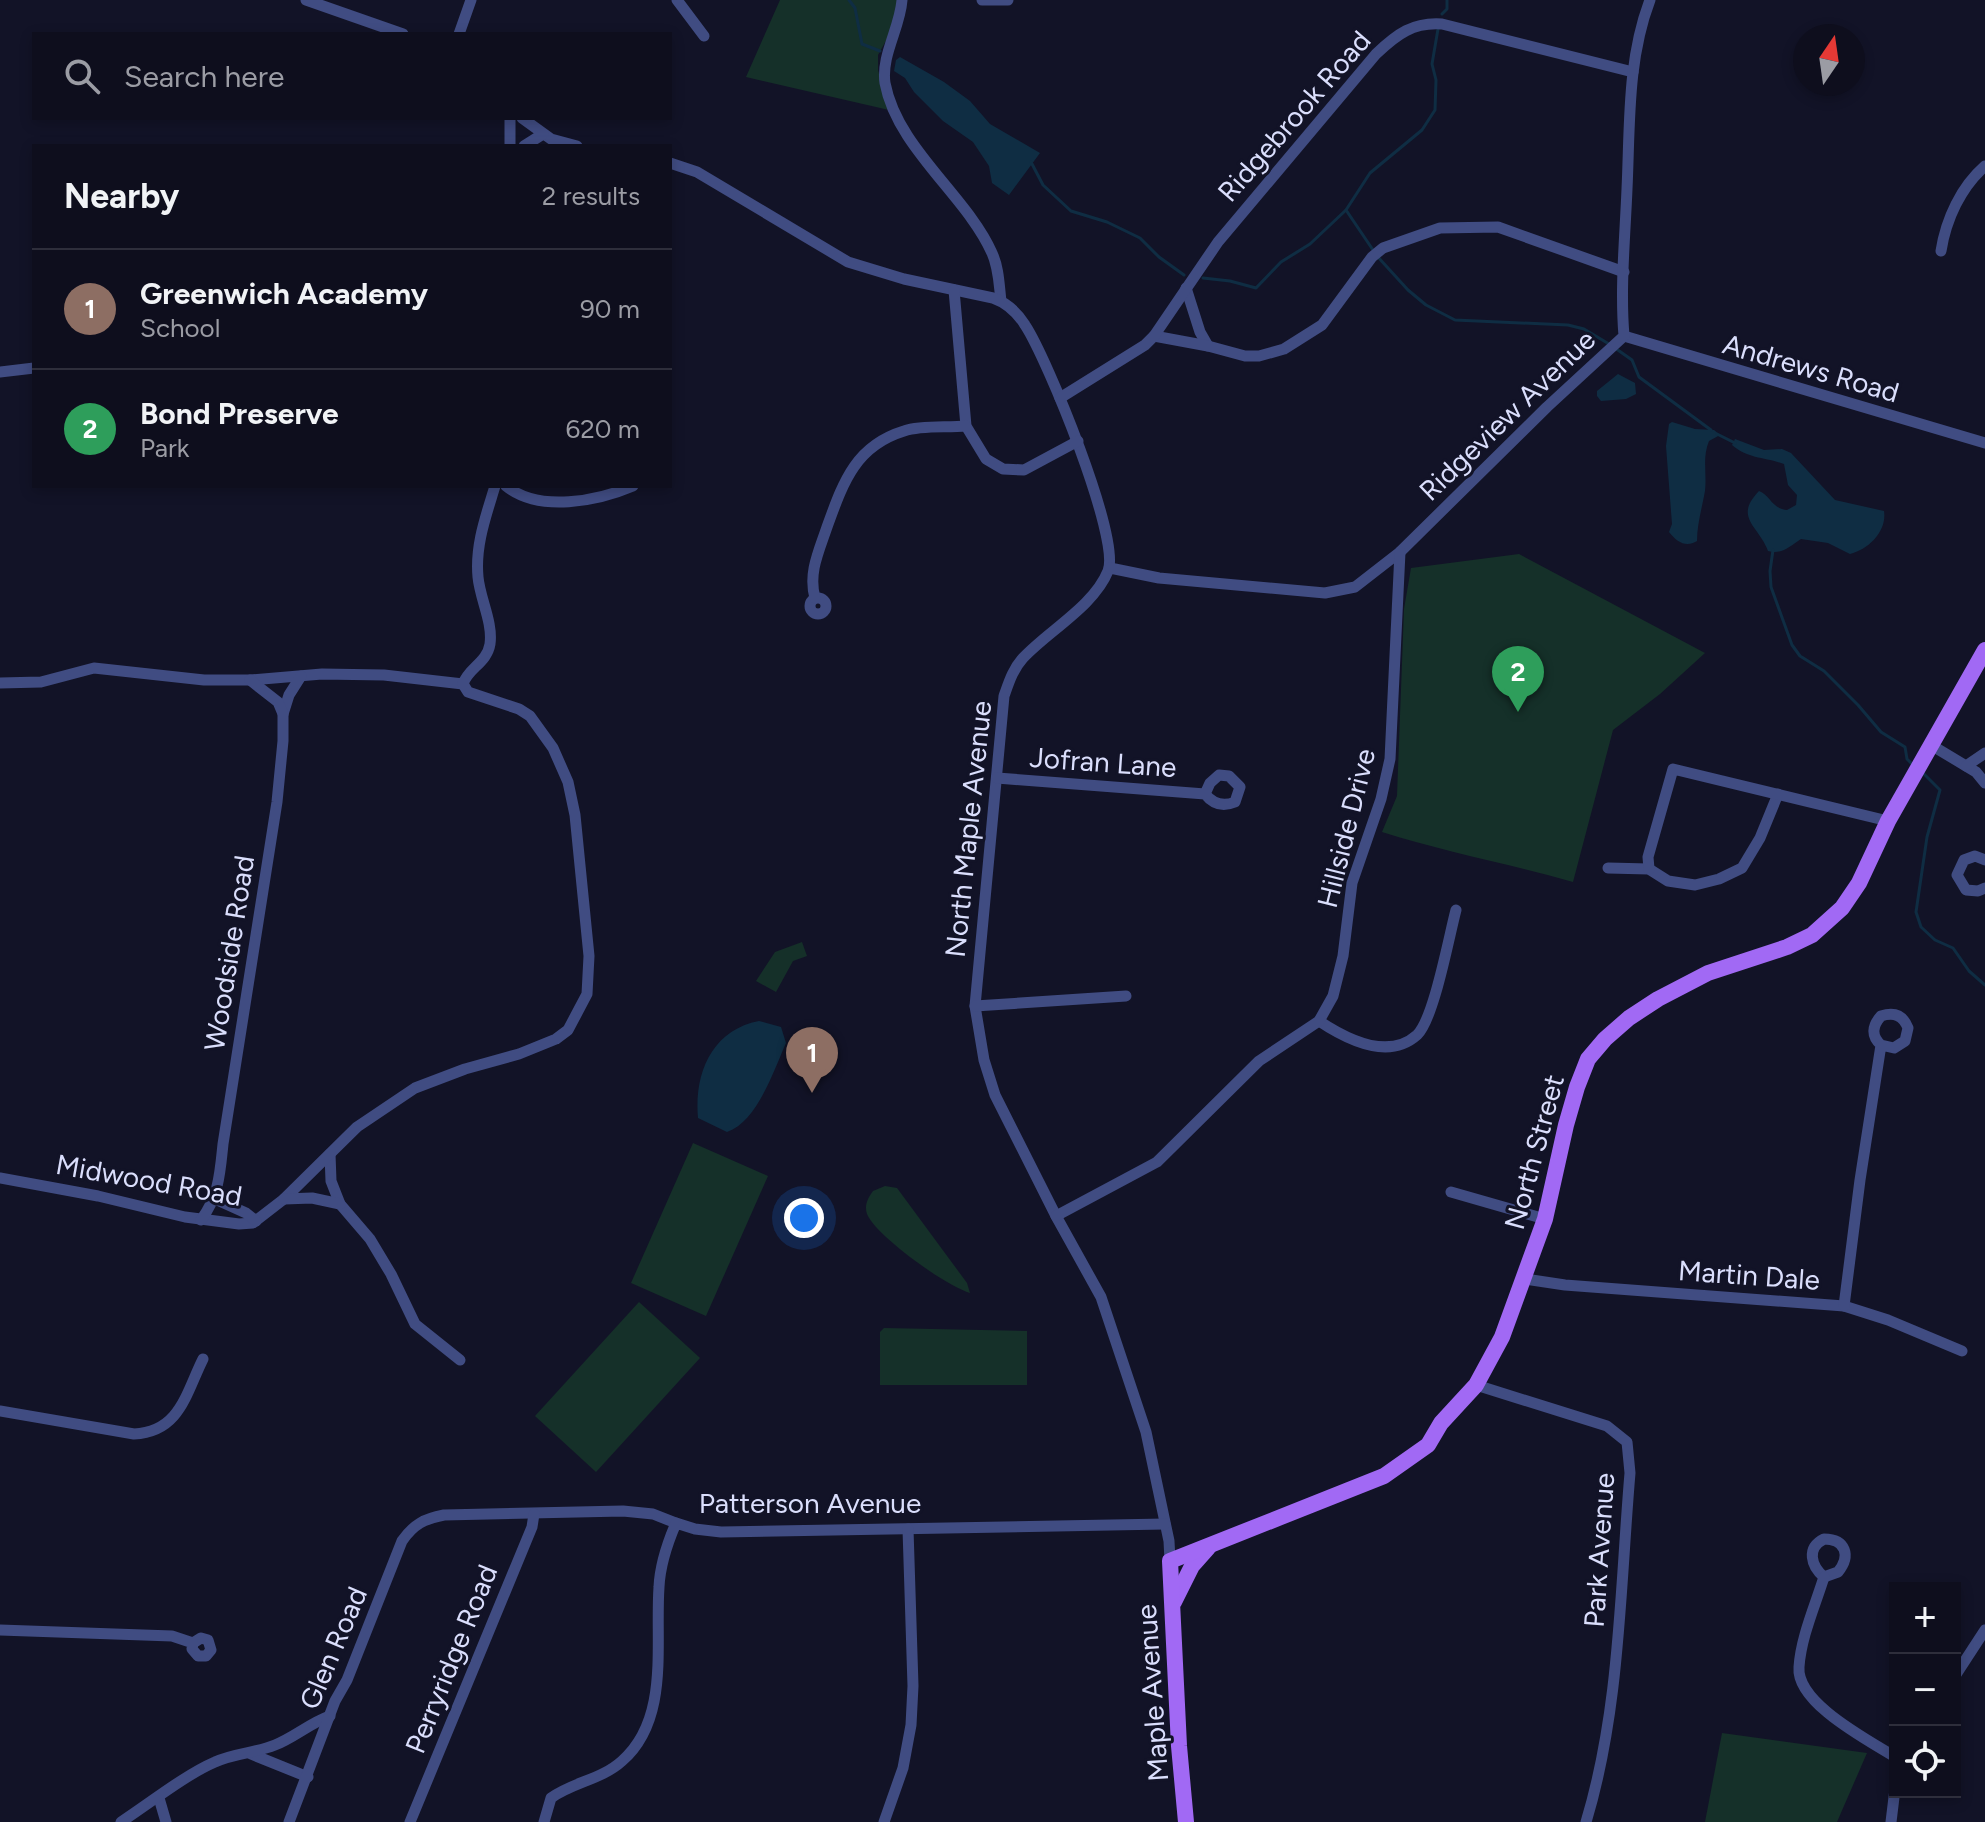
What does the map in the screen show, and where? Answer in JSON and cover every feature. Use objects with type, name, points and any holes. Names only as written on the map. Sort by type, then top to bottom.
[{"type":"main road","name":"North Street","points":[[1170,1561],[1396,1470],[1428,1445],[1441,1423],[1476,1385],[1502,1337],[1545,1219],[1577,1087],[1588,1059],[1605,1039],[1639,1012],[1708,973],[1787,947],[1812,935],[1842,908],[1859,883],[1888,821],[1985,650]]},
{"type":"main road","points":[[1171,1608],[1192,1566],[1209,1546]]},
{"type":"main road","name":"Maple Avenue","points":[[1170,1561],[1186,1822]]},
{"type":"street","points":[[306,0],[397,32]]},
{"type":"street","points":[[460,32],[471,0]]},
{"type":"street","points":[[677,0],[704,36]]},
{"type":"street","points":[[902,0],[899,22],[886,59],[885,84],[901,124],[985,239],[998,268],[1001,301]]},
{"type":"street","points":[[982,0],[1008,0]]},
{"type":"street","name":"Ridgeview Avenue","points":[[1110,568],[1159,578],[1325,593],[1355,587],[1400,552],[1547,407],[1617,343],[1624,272],[1633,72],[1639,35],[1650,0]]},
{"type":"street","name":"Ridgebrook Road","points":[[1060,398],[1145,345],[1154,336],[1218,242],[1376,54],[1404,30],[1427,23],[1442,24],[1633,72]]},
{"type":"street","points":[[510,120],[510,144]]},
{"type":"street","points":[[525,120],[543,134],[571,144]]},
{"type":"street","points":[[527,144],[543,134]]},
{"type":"street","points":[[672,164],[697,172],[848,262],[904,279],[1001,301],[1025,324],[1037,345],[1078,441],[1110,548],[1110,568]]},
{"type":"street","points":[[1941,251],[1951,215],[1973,177],[1985,166]]},
{"type":"street","points":[[1154,336],[1245,356],[1259,356],[1284,349],[1322,325],[1372,257],[1383,248],[1440,228],[1498,227],[1624,272]]},
{"type":"street","points":[[1186,288],[1200,332],[1208,346]]},
{"type":"street","points":[[954,290],[966,426],[986,459],[1003,469],[1024,470],[1078,441]]},
{"type":"street","name":"Andrews Road","points":[[1617,343],[1746,375],[1985,443]]},
{"type":"street","points":[[0,372],[32,368]]},
{"type":"street","points":[[815,598],[813,566],[838,495],[858,460],[878,443],[906,430],[966,426]]},
{"type":"street","points":[[0,683],[41,682],[94,668],[204,680],[384,675],[463,684],[467,676],[483,662],[490,644],[478,576],[479,539],[494,488]]},
{"type":"street","points":[[509,488],[523,496],[560,502],[602,496],[627,488]]},
{"type":"street","name":"Hillside Drive","points":[[1319,1021],[1333,996],[1343,956],[1352,883],[1381,799],[1390,759],[1400,552]]},
{"type":"street","name":"North Maple Avenue","points":[[1110,568],[1095,591],[1022,659],[1011,676],[1004,696],[975,1006],[984,1060],[995,1095],[1101,1297],[1146,1432],[1170,1561]]},
{"type":"street","name":"Woodside Road","points":[[201,1220],[215,1199],[220,1182],[223,1144],[277,802],[283,714],[289,695],[301,676]]},
{"type":"street","points":[[250,680],[278,702],[283,714]]},
{"type":"street","name":"Midwood Road","points":[[0,1178],[98,1196],[201,1220],[239,1224],[256,1221],[284,1199],[357,1127],[415,1088],[474,1066],[519,1054],[556,1039],[568,1030],[587,994],[589,956],[575,815],[568,782],[541,727],[530,716],[519,709],[468,692],[463,684]]},
{"type":"street","points":[[1931,745],[1966,766],[1985,783]]},
{"type":"street","points":[[1966,766],[1985,753]]},
{"type":"street","points":[[1649,869],[1648,857],[1673,769],[1888,821]]},
{"type":"street","name":"Jofran Lane","points":[[997,778],[1205,794]]},
{"type":"street","points":[[1608,868],[1649,869],[1668,881],[1695,885],[1719,879],[1742,868],[1760,838],[1778,794]]},
{"type":"street","points":[[1985,860],[1975,856],[1964,860],[1957,875],[1966,890],[1985,888]]},
{"type":"street","points":[[1056,1216],[1157,1162],[1259,1061],[1319,1021],[1340,1035],[1378,1047],[1401,1045],[1418,1034],[1429,1016],[1456,910]]},
{"type":"street","points":[[975,1006],[1126,996]]},
{"type":"street","points":[[1844,1306],[1881,1045]]},
{"type":"street","points":[[330,1154],[331,1181],[340,1204],[370,1239],[415,1324],[460,1360]]},
{"type":"street","points":[[1451,1192],[1545,1219]]},
{"type":"street","points":[[284,1199],[312,1198],[340,1204]]},
{"type":"street","points":[[215,1199],[256,1221]]},
{"type":"street","name":"Martin Dale","points":[[1525,1279],[1565,1285],[1844,1306],[1888,1320],[1962,1351]]},
{"type":"street","points":[[0,1411],[134,1434],[147,1433],[171,1420],[179,1411],[203,1359]]},
{"type":"street","name":"Park Avenue","points":[[1476,1385],[1607,1426],[1627,1442],[1630,1473],[1611,1696],[1599,1776],[1586,1822]]},
{"type":"street","points":[[534,1514],[633,1511],[653,1514],[676,1523]]},
{"type":"street","name":"Glen Road","points":[[289,1822],[402,1541],[411,1529],[421,1521],[444,1515],[534,1514]]},
{"type":"street","name":"Perryridge Road","points":[[410,1822],[532,1527],[534,1514]]},
{"type":"street","name":"Patterson Avenue","points":[[544,1822],[551,1798],[612,1769],[642,1739],[648,1726],[654,1699],[661,1564],[676,1523],[721,1532],[1165,1524]]},
{"type":"street","points":[[884,1822],[898,1787],[911,1725],[913,1686],[908,1529]]},
{"type":"street","points":[[1824,1577],[1798,1669],[1803,1687],[1834,1719],[1889,1753]]},
{"type":"street","points":[[0,1630],[172,1636],[193,1643]]},
{"type":"street","points":[[1961,1667],[1985,1630]]},
{"type":"street","points":[[121,1822],[206,1766],[276,1745],[317,1720],[330,1716]]},
{"type":"street","points":[[251,1754],[308,1777]]},
{"type":"street","points":[[159,1798],[166,1822]]},
{"type":"street","points":[[1891,1822],[1894,1798]]},
{"type":"green space","points":[[780,0],[897,0],[893,28],[878,55],[878,70],[889,110],[746,77]]},
{"type":"green space","points":[[1519,554],[1705,653],[1660,694],[1613,730],[1573,882],[1382,832],[1397,796],[1404,609],[1411,568]]},
{"type":"green space","points":[[802,942],[807,956],[793,961],[776,992],[756,981],[775,952]]},
{"type":"green space","points":[[693,1143],[768,1176],[706,1316],[631,1283]]},
{"type":"green space","points":[[885,1186],[897,1188],[967,1283],[970,1293],[945,1281],[913,1259],[873,1223],[867,1214],[867,1202],[873,1191]]},
{"type":"green space","points":[[639,1302],[700,1358],[596,1472],[535,1416]]},
{"type":"green space","points":[[884,1328],[1027,1331],[1027,1385],[880,1385],[880,1332]]},
{"type":"green space","points":[[1722,1733],[1867,1753],[1837,1822],[1705,1822]]},
{"type":"water","points":[[900,57],[970,101],[990,124],[1040,153],[1009,195],[992,183],[989,166],[973,142],[943,121],[914,92],[905,78],[894,71],[896,60]]},
{"type":"water","points":[[1618,374],[1635,383],[1636,394],[1626,399],[1601,401],[1597,391]]},
{"type":"water","points":[[1672,422],[1695,429],[1714,430],[1720,435],[1709,441],[1707,447],[1705,491],[1697,541],[1689,544],[1678,541],[1669,532],[1672,524],[1666,446],[1669,424]]},
{"type":"water","points":[[1735,439],[1764,450],[1782,449],[1791,453],[1835,500],[1884,511],[1880,532],[1870,543],[1850,554],[1828,543],[1801,539],[1782,551],[1768,551],[1750,522],[1748,508],[1752,500],[1759,491],[1778,507],[1787,510],[1796,505],[1797,495],[1788,485],[1784,464],[1744,453],[1732,445]]},
{"type":"water","points":[[759,1021],[781,1027],[786,1043],[756,1107],[738,1126],[727,1132],[698,1118],[699,1085],[703,1070],[709,1056],[729,1034]]},
{"type":"waterway","points":[[849,0],[855,8],[862,44],[880,51]]},
{"type":"waterway","points":[[1442,14],[1447,9],[1447,0]]},
{"type":"waterway","points":[[1203,278],[1256,288],[1281,262],[1310,244],[1346,210],[1370,173],[1422,130],[1435,110],[1436,80],[1432,64],[1438,29]]},
{"type":"waterway","points":[[1031,162],[1043,185],[1071,211],[1107,222],[1140,238],[1184,275]]},
{"type":"waterway","points":[[1346,210],[1373,250]]},
{"type":"waterway","points":[[1377,256],[1426,305],[1455,320],[1568,325],[1584,329],[1609,344]]},
{"type":"waterway","points":[[1615,348],[1632,360],[1639,377],[1711,430]]},
{"type":"waterway","points":[[1717,434],[1735,443]]},
{"type":"waterway","points":[[1773,550],[1771,587],[1792,645],[1800,656],[1824,671],[1881,732],[1905,747],[1907,759],[1912,764]]},
{"type":"waterway","points":[[1921,771],[1940,790],[1927,837],[1916,912],[1921,927],[1935,940],[1953,948],[1969,971],[1985,985]]},
{"type":"place","name":"Bond Preserve","points":[[1518,712]]},
{"type":"place","name":"Greenwich Academy","points":[[812,1093]]}]
